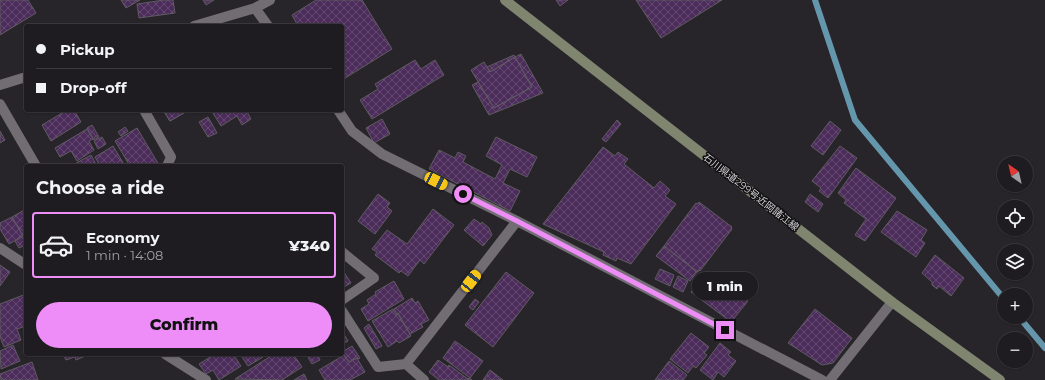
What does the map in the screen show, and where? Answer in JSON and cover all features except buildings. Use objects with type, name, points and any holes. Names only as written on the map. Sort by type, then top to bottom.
[{"type":"main road","name":"石川県道299号近岡諸江線","points":[[505,0],[892,302],[1000,380]]},
{"type":"street","points":[[201,24],[255,8],[270,0]]},
{"type":"street","points":[[255,8],[267,24]]},
{"type":"street","points":[[0,86],[24,78]]},
{"type":"street","points":[[0,104],[35,164]]},
{"type":"street","points":[[145,112],[171,157],[168,164]]},
{"type":"street","points":[[339,112],[352,131],[382,154],[517,221],[822,380]]},
{"type":"street","points":[[344,314],[378,367],[406,364],[517,221]]},
{"type":"street","points":[[0,248],[24,264]]},
{"type":"street","points":[[344,254],[374,278],[344,299]]},
{"type":"street","points":[[830,380],[892,302]]},
{"type":"street","points":[[168,356],[206,380]]},
{"type":"street","points":[[406,364],[424,380]]},
{"type":"waterway","points":[[815,0],[855,120],[997,291]]},
{"type":"waterway","points":[[1025,324],[1045,348]]},
{"type":"route","points":[[463,194],[725,330]]}]
